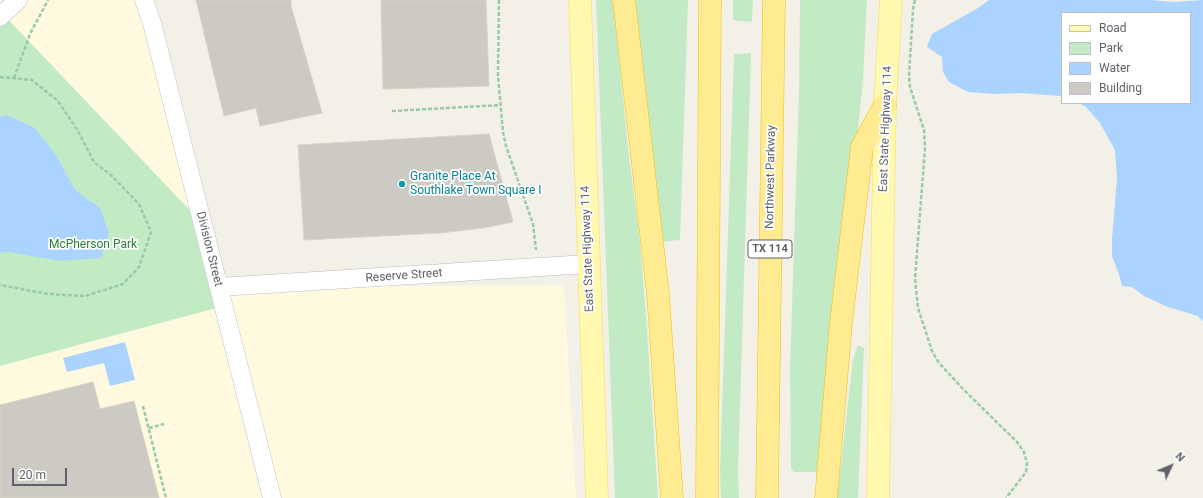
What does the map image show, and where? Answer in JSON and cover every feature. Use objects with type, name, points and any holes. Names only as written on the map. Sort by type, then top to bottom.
[{"type":"highway","points":[[624,0],[658,294],[672,498]]},
{"type":"highway","points":[[707,498],[710,0]]},
{"type":"highway","name":"Northwest Parkway","points":[[767,498],[774,0]]},
{"type":"highway","points":[[826,498],[841,323],[862,147],[885,105]]},
{"type":"main road","name":"East State Highway 114","points":[[580,0],[597,498]]},
{"type":"main road","name":"East State Highway 114","points":[[878,498],[885,105],[891,0]]},
{"type":"street","points":[[0,17],[18,0]]},
{"type":"street","name":"Division Street","points":[[144,0],[152,23],[272,498]]},
{"type":"street","name":"Reserve Street","points":[[219,287],[588,264]]},
{"type":"path","points":[[14,78],[30,34],[48,0]]},
{"type":"path","points":[[499,0],[498,76],[503,132],[506,146],[533,224],[536,254]]},
{"type":"path","points":[[914,0],[911,39],[910,87],[924,130],[925,148],[915,279],[918,308],[932,351],[939,363],[1017,442],[1024,452],[1027,463],[1026,472],[1006,498]]},
{"type":"path","points":[[0,77],[32,80],[58,100],[78,131],[94,162],[112,176],[139,204],[151,232],[139,267],[122,284],[85,296],[48,294],[0,285]]},
{"type":"path","points":[[392,111],[501,105]]},
{"type":"path","points":[[143,406],[166,498]]},
{"type":"path","points":[[149,428],[164,424]]},
{"type":"shaded area","points":[[18,0],[144,0],[219,287],[564,285],[576,498],[0,498],[0,17]]},
{"type":"green space","points":[[596,0],[612,0],[615,17],[628,149],[640,240],[658,498],[615,498]]},
{"type":"green space","points":[[632,0],[688,0],[680,240],[658,242]]},
{"type":"green space","points":[[733,0],[753,0],[752,22],[733,20]]},
{"type":"green space","points":[[800,0],[867,0],[863,79],[844,267],[819,472],[794,472],[791,468],[790,369],[799,93]]},
{"type":"green space","name":"McPherson Park","points":[[3,14],[203,224],[224,306],[0,366],[0,17]]},
{"type":"green space","points":[[751,53],[738,470],[739,498],[721,498],[720,470],[734,54]]},
{"type":"green space","points":[[858,345],[864,348],[858,498],[837,498],[853,359]]},
{"type":"water","points":[[989,0],[1151,0],[1174,2],[1203,0],[1203,321],[1198,316],[1168,307],[1144,296],[1132,287],[1122,286],[1112,256],[1117,178],[1115,150],[1100,123],[1086,107],[1081,104],[1191,104],[1191,12],[1061,12],[1061,96],[968,92],[949,82],[943,72],[942,57],[927,47],[932,34],[978,8]]},
{"type":"water","points":[[7,115],[35,128],[56,155],[76,191],[100,208],[109,233],[101,258],[60,261],[9,252],[0,253],[0,117]]},
{"type":"water","points":[[125,342],[135,380],[110,386],[104,363],[67,372],[63,358]]},
{"type":"building","points":[[196,0],[291,0],[291,6],[322,113],[260,126],[256,108],[224,116]]},
{"type":"building","points":[[381,0],[486,0],[489,86],[383,89]]},
{"type":"building","name":"Granite Place At Southlake Town Square I","points":[[489,134],[513,222],[483,228],[440,233],[304,240],[298,145]]},
{"type":"building","points":[[93,382],[100,409],[134,401],[159,498],[0,498],[0,405]]},
{"type":"place","name":"Granite Place At Southlake Town Square I","points":[[402,184]]}]
